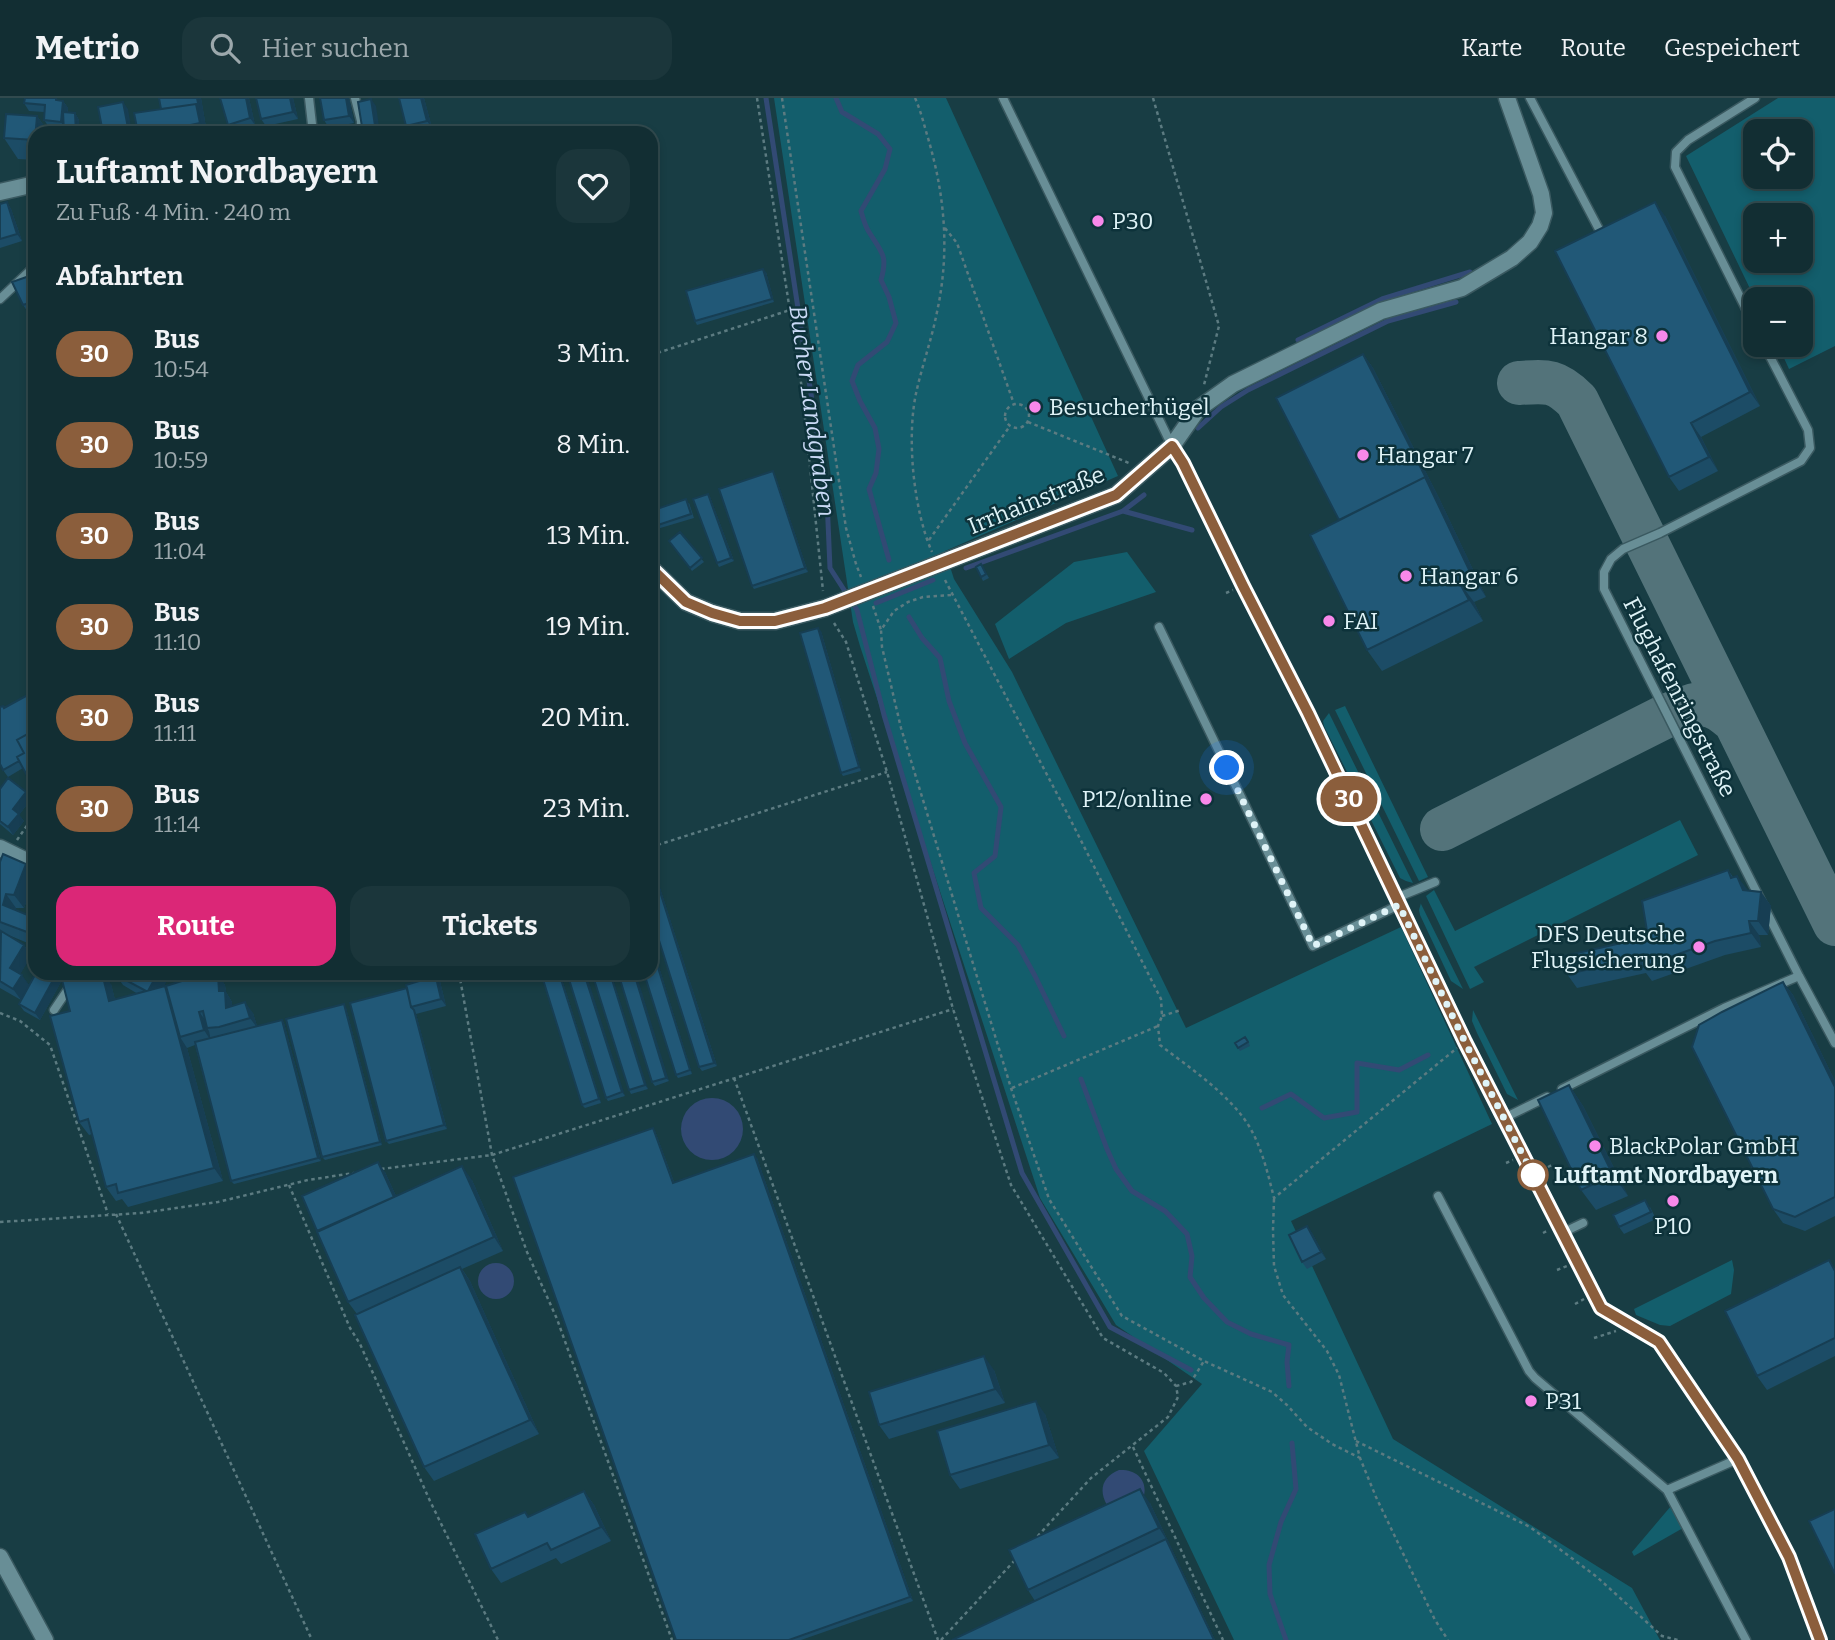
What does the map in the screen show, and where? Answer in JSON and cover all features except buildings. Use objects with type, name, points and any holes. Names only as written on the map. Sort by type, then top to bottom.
[{"type":"street","name":"Irrhainstraße","points":[[658,575],[686,602],[712,613],[740,621],[775,621],[830,606],[1116,495],[1172,446],[1198,410],[1233,384],[1381,312],[1462,288],[1512,258],[1530,242],[1544,213],[1541,194],[1507,98]]},
{"type":"street","points":[[0,192],[28,186]]},
{"type":"street","points":[[7,853],[28,862]]},
{"type":"street","points":[[0,1557],[46,1640]]},
{"type":"lane","points":[[309,98],[312,126]]},
{"type":"lane","points":[[355,98],[361,126]]},
{"type":"lane","points":[[1003,98],[1172,446],[1308,713],[1465,1042],[1601,1308],[1659,1342],[1738,1459],[1789,1557],[1820,1640]]},
{"type":"lane","points":[[1530,98],[1602,235]]},
{"type":"lane","points":[[1743,303],[1675,167],[1676,152],[1688,140],[1755,98]]},
{"type":"lane","points":[[0,299],[28,273]]},
{"type":"lane","name":"Flughafenringstraße","points":[[1770,357],[1808,430],[1810,448],[1801,461],[1623,549],[1611,559],[1604,572],[1604,589],[1835,1043]]},
{"type":"lane","points":[[1159,627],[1313,946],[1435,882]]},
{"type":"lane","points":[[1504,1118],[1724,1008],[1799,976]]},
{"type":"lane","points":[[54,1010],[74,980]]},
{"type":"lane","points":[[1438,1196],[1535,1378],[1667,1490],[1746,1640]]},
{"type":"lane","points":[[1562,1233],[1583,1223]]},
{"type":"lane","points":[[1667,1490],[1738,1459]]},
{"type":"path","points":[[757,98],[802,388],[830,606],[846,642],[887,772],[953,1009],[1011,1185],[1103,1338],[1164,1373],[1176,1386],[1178,1397],[1168,1417],[1091,1478],[1034,1539]]},
{"type":"path","points":[[782,98],[846,528],[861,594],[881,630],[882,647],[901,728],[1011,1088],[1048,1199],[1122,1315],[1203,1362],[1272,1392],[1307,1426],[1332,1444],[1360,1458]]},
{"type":"path","points":[[915,98],[941,189],[945,228],[943,272],[937,312],[916,392],[912,438],[914,481],[928,542],[1161,999],[1162,1016],[1157,1026],[1160,1045],[1230,1102],[1249,1126],[1275,1198],[1274,1266],[1283,1295],[1327,1351],[1339,1375],[1360,1458],[1376,1497],[1435,1619],[1448,1640]]},
{"type":"path","points":[[1153,98],[1219,326],[1198,410]]},
{"type":"path","points":[[945,228],[957,243],[1014,404]]},
{"type":"path","points":[[658,353],[790,310]]},
{"type":"path","points":[[1014,404],[1023,405],[1029,413],[1028,422],[1020,428],[1010,426],[1005,418],[1007,410],[1014,404]]},
{"type":"path","points":[[1028,422],[1145,469]]},
{"type":"path","points":[[928,542],[1010,426]]},
{"type":"path","points":[[881,630],[894,611],[908,602],[923,597],[953,595]]},
{"type":"path","points":[[658,845],[887,772]]},
{"type":"path","points":[[7,853],[28,824]]},
{"type":"path","points":[[460,980],[492,1155],[527,1252],[556,1319],[672,1640]]},
{"type":"path","points":[[380,1169],[492,1155],[953,1009]]},
{"type":"path","points":[[1162,1016],[1181,1010]]},
{"type":"path","points":[[0,1013],[20,1021],[50,1045],[108,1214]]},
{"type":"path","points":[[1011,1088],[1157,1026]]},
{"type":"path","points":[[1275,1198],[1465,1042]]},
{"type":"path","points":[[734,1078],[939,1640],[1016,1560]]},
{"type":"path","points":[[1548,1167],[1553,1164]]},
{"type":"path","points":[[0,1222],[141,1213],[218,1202],[288,1184],[356,1172]]},
{"type":"path","points":[[288,1184],[350,1328],[360,1344],[430,1501],[498,1640]]},
{"type":"path","points":[[116,1214],[312,1640]]},
{"type":"path","points":[[1594,1338],[1633,1326]]},
{"type":"path","points":[[1176,1386],[1191,1381],[1203,1362]]},
{"type":"path","points":[[1356,1441],[1530,1527],[1597,1577],[1662,1636],[1678,1640]]},
{"type":"path","points":[[1132,1446],[1223,1640]]},
{"type":"shaded area","points":[[774,98],[946,98],[1118,476],[945,551],[954,579],[1012,672],[1186,1028],[1401,927],[1492,1124],[1291,1221],[1393,1439],[1632,1588],[1660,1640],[1234,1640],[1144,1451],[1202,1384],[1116,1325],[1040,1198],[860,646],[853,622]]},
{"type":"shaded area","points":[[1778,98],[1835,98],[1835,346],[1813,357],[1813,287],[1749,287],[1686,156],[1743,120],[1743,189],[1813,189],[1813,119],[1745,119]]},
{"type":"shaded area","points":[[1784,357],[1813,357],[1789,369]]},
{"type":"shaded area","points":[[1127,552],[1156,592],[1066,623],[1009,659],[995,624],[1074,562]]},
{"type":"shaded area","points":[[1345,706],[1428,877],[1419,881],[1335,710]]},
{"type":"shaded area","points":[[1329,713],[1413,883],[1400,878],[1324,726],[1323,721]]},
{"type":"shaded area","points":[[1680,820],[1698,855],[1474,967],[1484,982],[1470,989],[1426,896],[1434,890],[1455,931]]},
{"type":"shaded area","points":[[1421,903],[1463,989],[1451,981],[1420,915]]},
{"type":"shaded area","points":[[1473,1010],[1518,1100],[1507,1094],[1472,1021]]},
{"type":"shaded area","points":[[706,1098],[718,1098],[734,1107],[741,1117],[741,1141],[734,1151],[718,1160],[706,1160],[695,1155],[686,1146],[681,1135],[681,1123],[686,1112],[695,1103]]},
{"type":"shaded area","points":[[1732,1260],[1734,1270],[1731,1294],[1670,1326],[1660,1325],[1636,1315],[1634,1309]]},
{"type":"shaded area","points":[[496,1263],[509,1268],[514,1281],[509,1294],[496,1299],[483,1294],[478,1281],[483,1268]]},
{"type":"shaded area","points":[[1119,1470],[1132,1472],[1141,1478],[1145,1489],[1142,1502],[1107,1505],[1103,1494],[1104,1484],[1109,1476]]},
{"type":"shaded area","points":[[1671,1506],[1683,1528],[1634,1556],[1632,1552]]},
{"type":"waterway","name":"Bucher Landgraben","points":[[766,98],[827,499],[830,568],[857,610],[884,715],[1022,1173],[1110,1327],[1191,1370]]},
{"type":"waterway","points":[[836,98],[842,112],[878,134],[890,149],[885,169],[861,211],[866,227],[884,259],[881,280],[896,323],[887,342],[858,365],[852,381],[875,428],[879,449],[876,473],[869,489],[889,560]]},
{"type":"waterway","points":[[1298,340],[1382,299],[1470,272]]},
{"type":"waterway","points":[[1198,428],[1221,407],[1248,390],[1388,321],[1456,302]]},
{"type":"waterway","points":[[1123,511],[1144,495]]},
{"type":"waterway","points":[[966,568],[1123,511],[1192,530]]},
{"type":"waterway","points":[[876,603],[933,580]]},
{"type":"waterway","points":[[909,617],[922,638],[940,658],[949,701],[965,743],[1001,807],[995,856],[974,873],[981,908],[1018,945],[1064,1036]]},
{"type":"waterway","points":[[1262,1108],[1291,1094],[1324,1118],[1357,1112],[1357,1063],[1399,1070],[1428,1055]]},
{"type":"waterway","points":[[1081,1079],[1116,1169],[1132,1191],[1165,1211],[1187,1234],[1192,1256],[1190,1277],[1204,1298],[1227,1322],[1251,1334],[1289,1345],[1289,1386]]},
{"type":"waterway","points":[[1286,1640],[1270,1594],[1269,1565],[1281,1522],[1296,1489],[1292,1443]]},
{"type":"taxiway","points":[[1519,383],[1551,383],[1577,401],[1835,924]]},
{"type":"taxiway","points":[[1442,829],[1687,707],[1709,705],[1733,720]]},
{"type":"bus line","name":"30","points":[[658,575],[686,602],[712,613],[740,621],[775,621],[825,608],[1116,495],[1172,446],[1308,713],[1465,1042],[1601,1308],[1659,1342],[1738,1459],[1789,1557],[1820,1640]]},
{"type":"place","name":"P30","points":[[1098,221]]},
{"type":"place","name":"Hangar 8","points":[[1662,336]]},
{"type":"place","name":"Besucherhügel","points":[[1035,407]]},
{"type":"place","name":"Hangar 7","points":[[1363,455]]},
{"type":"place","name":"Hangar 6","points":[[1406,576]]},
{"type":"place","name":"FAI","points":[[1329,621]]},
{"type":"place","name":"P12/online","points":[[1206,799]]},
{"type":"place","name":"DFS Deutsche Flugsicherung","points":[[1699,947]]},
{"type":"place","name":"BlackPolar GmbH","points":[[1595,1146]]},
{"type":"place","name":"Luftamt Nordbayern","points":[[1533,1175]]},
{"type":"place","name":"P10","points":[[1673,1201]]},
{"type":"place","name":"P31","points":[[1531,1401]]},
{"type":"route","points":[[1227,768],[1313,946],[1399,905],[1533,1175]]}]
